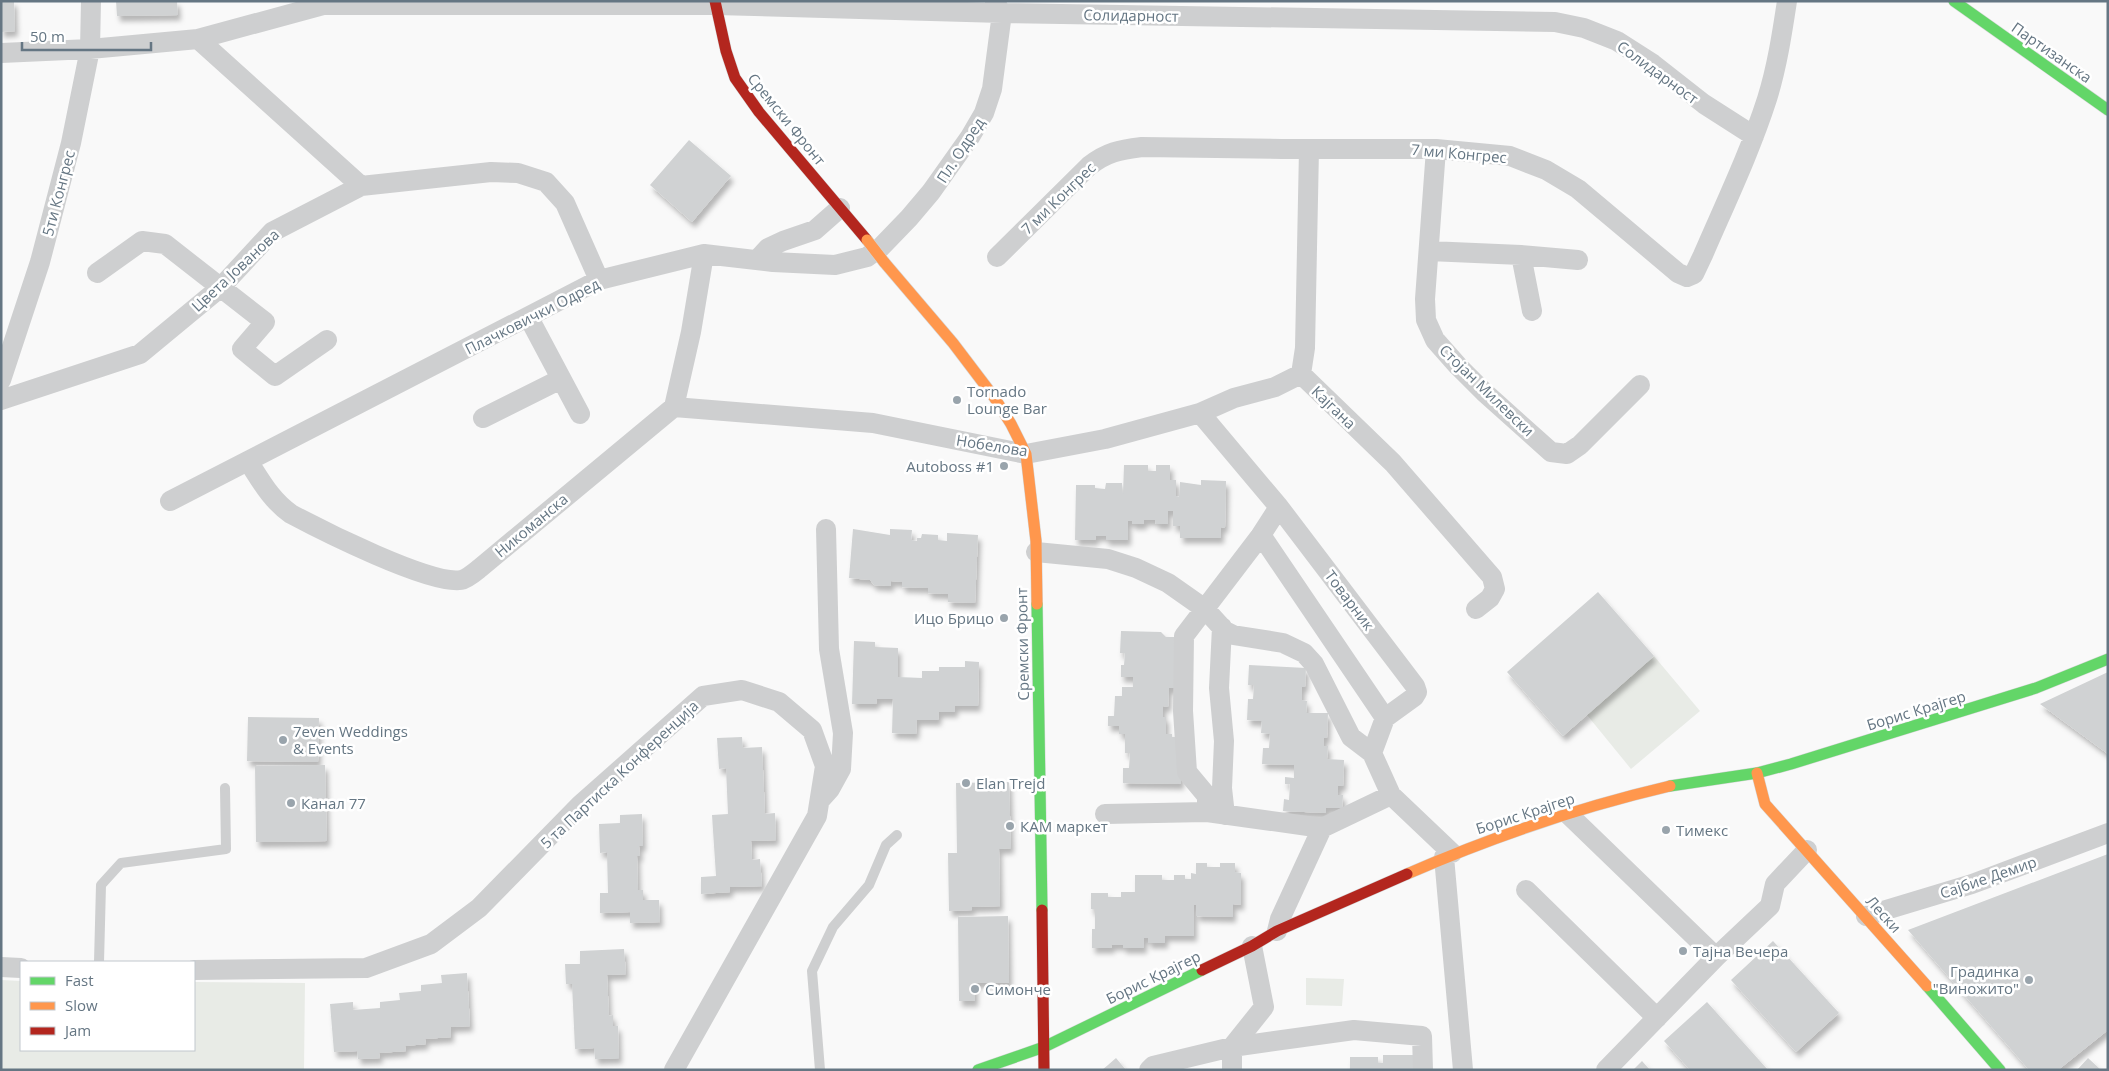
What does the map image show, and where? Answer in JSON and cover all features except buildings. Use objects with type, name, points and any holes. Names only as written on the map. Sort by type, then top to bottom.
[{"type":"street","name":"5ти Конгрес","points":[[1,380],[40,262],[59,195],[90,49],[91,1]]},
{"type":"street","name":"7 ми Конгрес","points":[[997,258],[1089,166],[1104,155],[1121,149],[1142,147],[1436,148],[1510,156],[1546,170],[1578,189],[1678,273],[1687,277],[1694,274],[1754,136],[1767,98],[1782,38],[1787,1]]},
{"type":"street","name":"Партизанска","points":[[1954,1],[2108,110]]},
{"type":"street","name":"Солидарност","points":[[1,53],[90,49],[198,38],[323,5],[590,2],[716,3],[998,7],[1555,22],[1584,28],[1617,41],[1653,64],[1704,104],[1754,136]]},
{"type":"street","name":"Сремски Фронт","points":[[716,3],[726,51],[735,78],[759,112],[953,343],[994,397],[1011,424],[1026,454],[1036,552],[1044,1070]]},
{"type":"street","name":"Пл. Одред","points":[[909,218],[951,165],[984,113],[992,89],[998,7]]},
{"type":"street","points":[[198,38],[361,186]]},
{"type":"street","name":"Стојан Милевски","points":[[1436,148],[1426,299],[1426,320],[1434,340],[1484,392],[1552,452],[1567,454],[1580,445],[1640,385]]},
{"type":"street","name":"Кајгана","points":[[1309,149],[1305,348],[1301,374],[1393,463],[1492,577],[1495,589],[1490,598],[1476,609]]},
{"type":"street","name":"Цвета Јованова","points":[[1,400],[140,354],[221,287],[272,232],[361,186],[400,180],[491,172],[518,173],[546,182],[565,203],[599,280]]},
{"type":"street","points":[[756,260],[775,244],[815,230],[840,208]]},
{"type":"street","name":"Плачковички Одред","points":[[170,501],[529,318],[599,280],[704,254],[756,260],[835,265],[852,262],[867,257],[881,247],[909,218]]},
{"type":"street","points":[[97,273],[142,241],[165,244],[265,322],[242,349],[276,376],[327,340]]},
{"type":"street","points":[[1429,251],[1521,255],[1578,260]]},
{"type":"street","points":[[674,407],[691,332],[704,254]]},
{"type":"street","points":[[1521,255],[1532,311]]},
{"type":"street","points":[[529,318],[580,414]]},
{"type":"street","name":"Нобелова","points":[[674,407],[872,423],[1026,454],[1105,439],[1200,413],[1234,398],[1275,387],[1301,374]]},
{"type":"street","points":[[483,418],[561,379]]},
{"type":"street","name":"Никоманска","points":[[248,461],[269,495],[278,505],[291,514],[388,559],[440,578],[462,580],[480,568],[674,407]]},
{"type":"street","name":"Товарник","points":[[1200,413],[1279,507],[1415,686],[1417,692],[1414,697],[1385,718]]},
{"type":"street","points":[[1216,814],[1207,796],[1187,772],[1182,711],[1184,636],[1261,536],[1279,507]]},
{"type":"street","points":[[819,801],[830,789],[841,769],[843,733],[829,648],[826,528]]},
{"type":"street","points":[[1261,536],[1385,718],[1372,752]]},
{"type":"street","points":[[1036,552],[1108,559],[1136,568],[1168,583],[1204,609],[1233,635],[1283,643],[1304,653],[1314,664],[1351,737],[1372,752],[1388,788],[1448,855],[1463,1070]]},
{"type":"street","points":[[1216,814],[1222,788],[1224,741],[1219,688],[1222,627]]},
{"type":"street","name":"Борис Крајгер","points":[[978,1070],[1044,1047],[1252,946],[1277,931],[1448,855],[1619,798],[1672,786],[1758,772],[1809,758],[2036,688],[2108,659]]},
{"type":"street","name":"5 та Партиска Конференција","points":[[195,970],[366,968],[430,944],[479,908],[580,805],[703,696],[742,690],[779,702],[812,730],[825,766],[817,816],[674,1070]]},
{"type":"street","points":[[1780,778],[1809,758]]},
{"type":"street","name":"Лески","points":[[1758,772],[1770,810],[1866,916],[2000,1070]]},
{"type":"street","points":[[1701,782],[1733,789]]},
{"type":"street","points":[[1105,814],[1216,814],[1322,828],[1372,805],[1388,788]]},
{"type":"street","points":[[1750,796],[1770,810],[1773,795]]},
{"type":"street","points":[[1568,815],[1716,958]]},
{"type":"street","points":[[1277,931],[1280,919],[1322,828]]},
{"type":"street","name":"Сајбие Демир","points":[[1866,916],[1972,884],[2108,833]]},
{"type":"street","points":[[1606,1070],[1770,906],[1775,884],[1807,850]]},
{"type":"street","points":[[1526,890],[1657,1018]]},
{"type":"street","points":[[1232,1070],[1232,1047],[1264,1006],[1252,946]]},
{"type":"street","points":[[1,967],[20,968]]},
{"type":"street","points":[[1149,1070],[1153,1066],[1232,1047],[1354,1030],[1422,1036],[1423,1070]]},
{"type":"lane","points":[[100,961],[101,885],[122,863],[226,849],[225,788]]},
{"type":"lane","points":[[820,1070],[812,971],[833,927],[869,885],[886,845],[897,835]]},
{"type":"shaded area","points":[[1654,656],[1700,711],[1631,769],[1587,715]]},
{"type":"shaded area","points":[[1306,978],[1344,979],[1342,1006],[1306,1005]]},
{"type":"shaded area","points":[[1,980],[20,981],[20,1051],[195,1051],[195,982],[305,983],[304,1070],[1,1070]]},
{"type":"traffic: fast","points":[[1954,1],[2108,110]]},
{"type":"traffic: fast","points":[[1037,604],[1042,910]]},
{"type":"traffic: fast","points":[[1670,786],[1757,773],[1791,764],[2036,688],[2108,659]]},
{"type":"traffic: fast","points":[[978,1070],[1044,1047],[1202,970]]},
{"type":"traffic: fast","points":[[1927,986],[2000,1070]]},
{"type":"traffic: slow","points":[[867,240],[884,262]]},
{"type":"traffic: slow","points":[[884,262],[953,343],[994,397],[1011,424],[1026,454],[1036,541],[1037,604]]},
{"type":"traffic: slow","points":[[1757,773],[1765,804],[1927,986]]},
{"type":"traffic: slow","points":[[1407,874],[1504,835],[1603,803],[1670,786]]},
{"type":"traffic: jam","points":[[715,1],[726,51],[735,78],[759,112],[867,240]]},
{"type":"traffic: jam","points":[[1202,970],[1252,946],[1277,931],[1407,874]]},
{"type":"traffic: jam","points":[[1042,910],[1044,1070]]},
{"type":"place","name":"Tornado Lounge Bar","points":[[957,400]]},
{"type":"place","name":"Autoboss #1","points":[[1004,466]]},
{"type":"place","name":"Ицо Брицо","points":[[1004,618]]},
{"type":"place","name":"7even Weddings & Events","points":[[283,740]]},
{"type":"place","name":"Elan Trejd","points":[[966,783]]},
{"type":"place","name":"Канал 77","points":[[291,803]]},
{"type":"place","name":"КАМ маркет","points":[[1010,826]]},
{"type":"place","name":"Тимекс","points":[[1666,830]]},
{"type":"place","name":"Тајна Вечера","points":[[1683,951]]},
{"type":"place","name":"Градинка \"Виножито\"","points":[[2029,980]]},
{"type":"place","name":"Симонче","points":[[975,989]]}]
